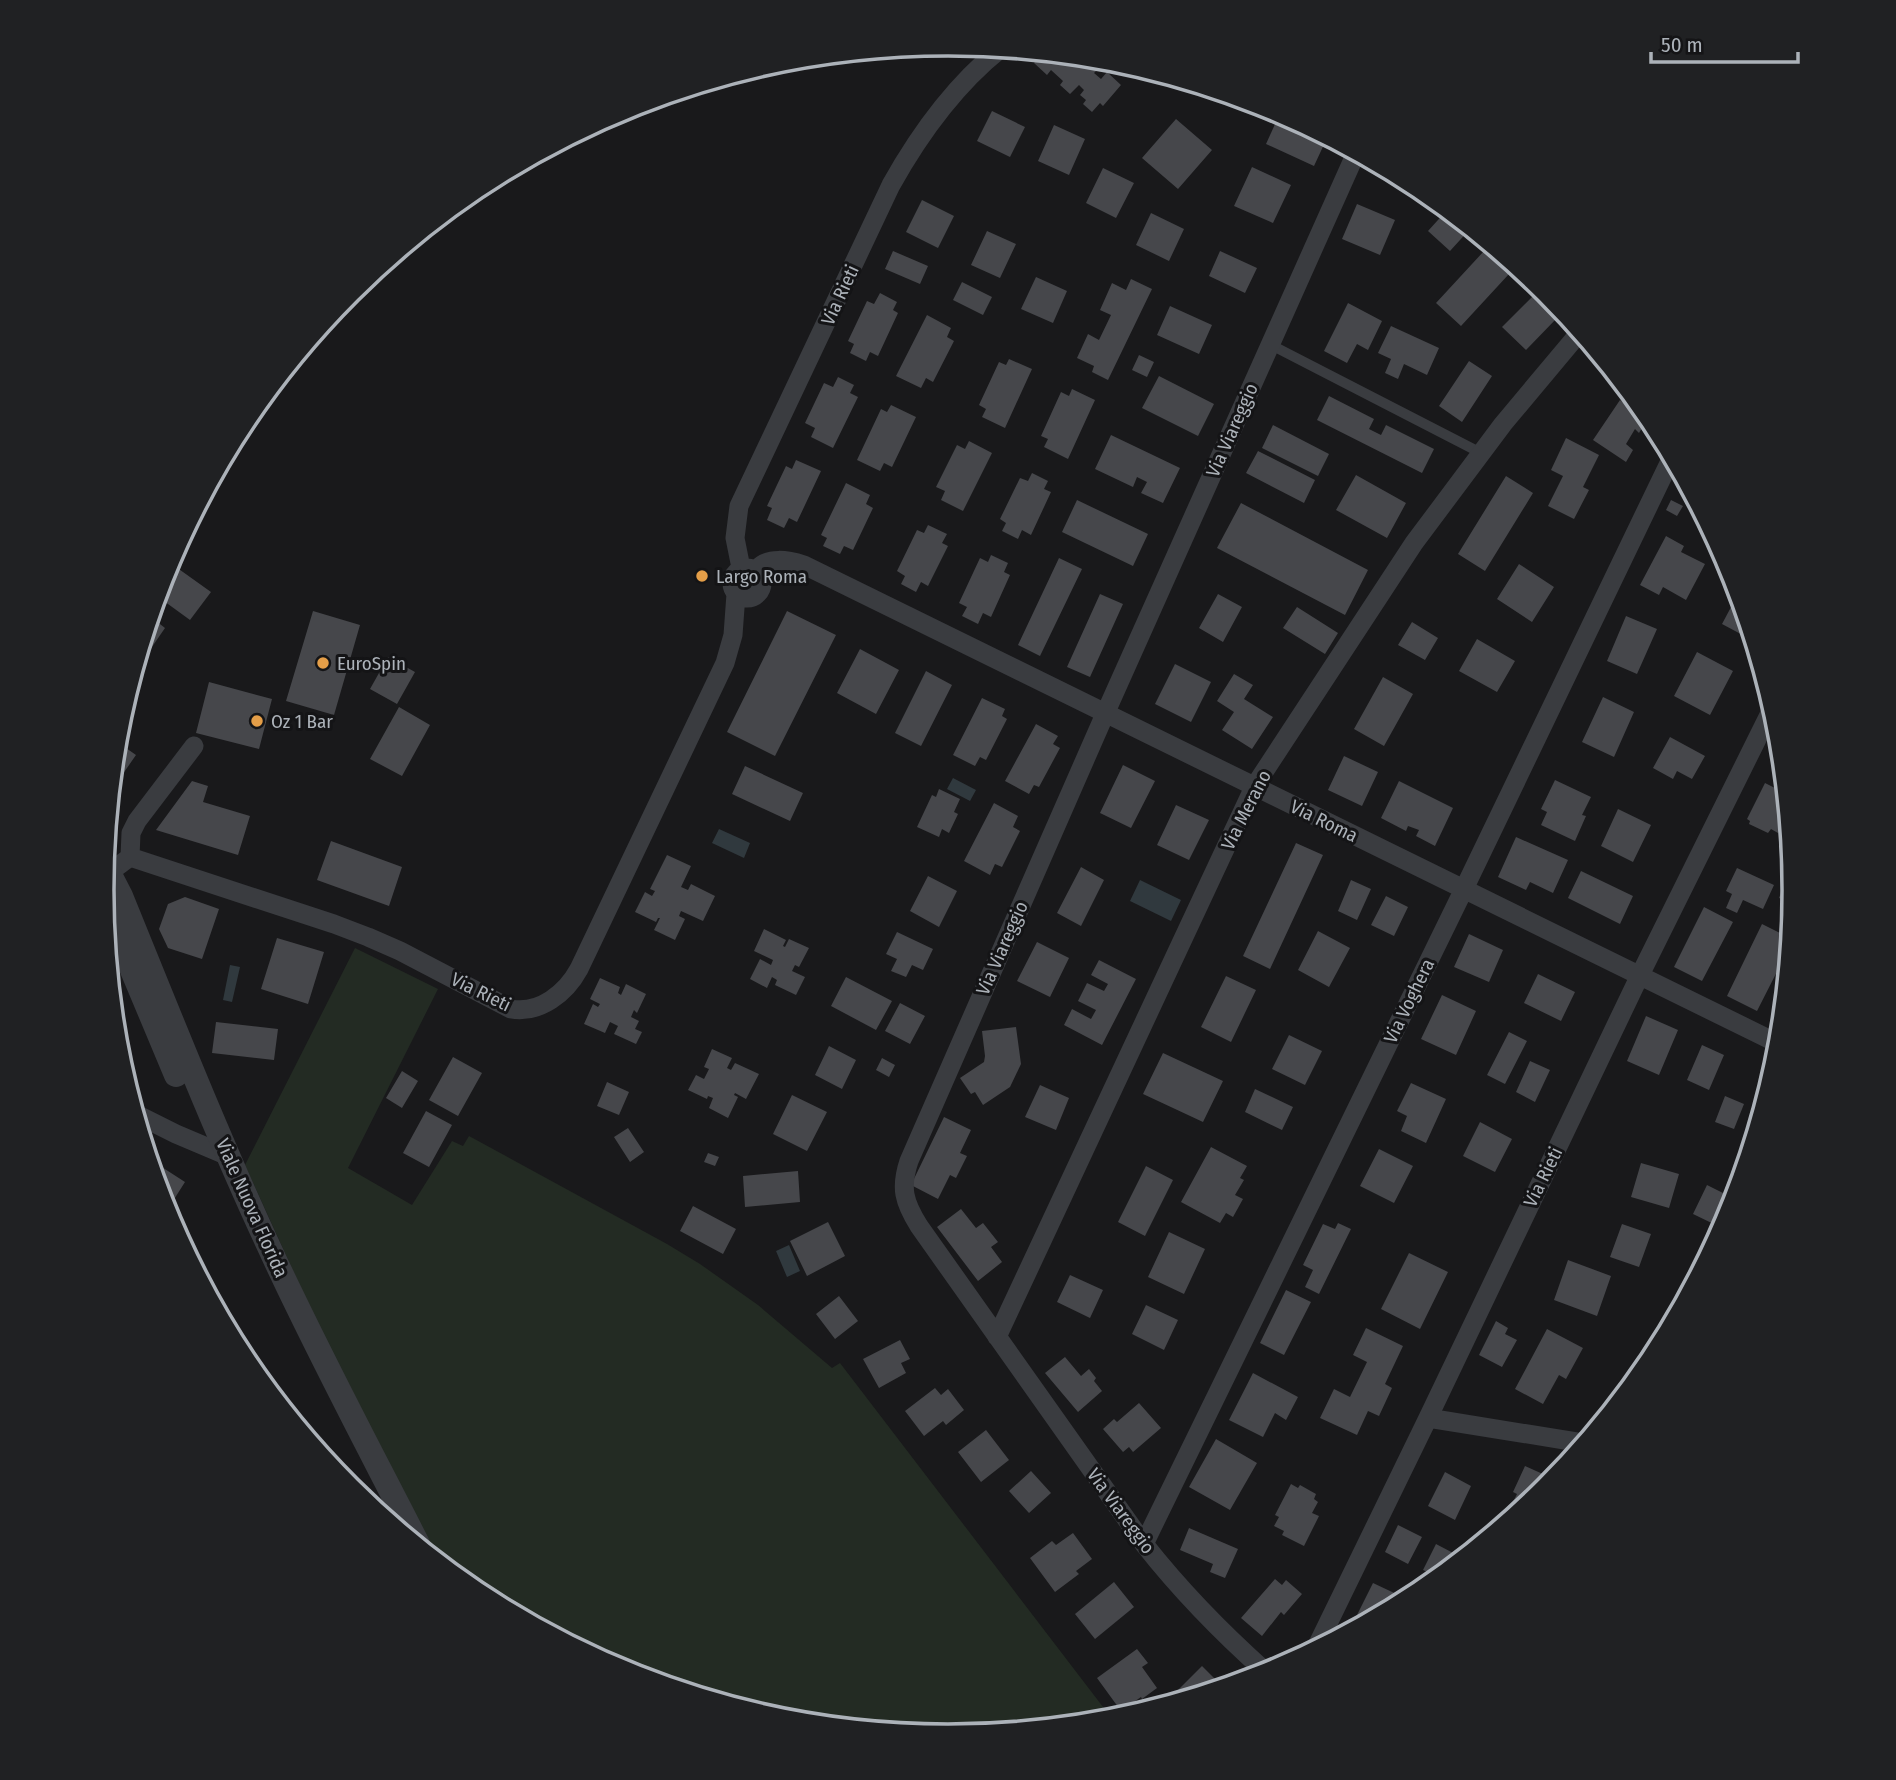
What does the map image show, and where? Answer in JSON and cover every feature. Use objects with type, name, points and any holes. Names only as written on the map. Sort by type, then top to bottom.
[{"type":"street","name":"Via Rieti","points":[[130,857],[368,936],[506,1007],[519,1010],[542,1006],[564,989],[579,969],[725,663],[733,635],[736,594],[750,598],[762,588],[762,578],[749,569],[735,538],[739,506],[891,185],[940,109],[971,74],[990,58]]},
{"type":"street","name":"Via Viareggio","points":[[1258,1664],[1213,1623],[1144,1544],[913,1216],[905,1198],[904,1180],[909,1161],[1105,714],[1352,161]]},
{"type":"street","name":"Via Merano","points":[[997,1338],[1254,787],[1414,543],[1480,453],[1574,339]]},
{"type":"street","name":"Via Voghera","points":[[1144,1544],[1667,468]]},
{"type":"street","name":"Via Roma","points":[[749,569],[775,561],[804,565],[1768,1039]]},
{"type":"street","name":"Via Rieti","points":[[1322,1635],[1640,975],[1765,723]]},
{"type":"street","points":[[115,864],[130,857],[131,832],[137,821],[194,746]]},
{"type":"street","name":"Viale Nuova Florida","points":[[114,886],[277,1300],[376,1497]]},
{"type":"street","name":"Viale Nuova Florida","points":[[115,928],[218,1152],[409,1526]]},
{"type":"street","points":[[146,1119],[218,1152]]},
{"type":"street","points":[[1428,1418],[1574,1441]]},
{"type":"lane","points":[[1270,345],[1480,453]]},
{"type":"shaded area","points":[[953,778],[976,790],[970,801],[947,789]]},
{"type":"shaded area","points":[[719,829],[750,843],[744,858],[712,843]]},
{"type":"shaded area","points":[[1140,880],[1181,900],[1171,921],[1130,901]]},
{"type":"shaded area","points":[[355,948],[438,989],[348,1168],[412,1205],[452,1141],[463,1146],[469,1136],[700,1264],[758,1305],[832,1368],[840,1363],[1105,1709],[1057,1717],[948,1724],[839,1717],[785,1708],[732,1696],[629,1661],[531,1612],[485,1583],[424,1539],[306,1299],[245,1165]]},
{"type":"shaded area","points":[[230,965],[240,967],[232,1002],[223,1000]]},
{"type":"shaded area","points":[[789,1245],[800,1271],[787,1277],[776,1251]]},
{"type":"building","points":[[1034,63],[1057,63],[1097,70],[1094,73],[1101,79],[1107,72],[1121,85],[1103,106],[1100,103],[1092,112],[1083,104],[1086,100],[1080,95],[1084,90],[1079,85],[1070,94],[1060,85],[1063,81],[1051,70],[1047,75]]},
{"type":"building","points":[[992,111],[1025,127],[1010,157],[977,141]]},
{"type":"building","points":[[1176,119],[1212,150],[1178,189],[1142,158]]},
{"type":"building","points":[[1276,123],[1324,146],[1314,166],[1266,144]]},
{"type":"building","points":[[1054,125],[1085,139],[1069,175],[1038,161]]},
{"type":"building","points":[[1252,167],[1291,185],[1273,223],[1234,206]]},
{"type":"building","points":[[1103,168],[1134,183],[1116,218],[1086,203]]},
{"type":"building","points":[[922,200],[954,216],[938,248],[906,232]]},
{"type":"building","points":[[1357,204],[1395,220],[1380,255],[1342,239]]},
{"type":"building","points":[[1151,213],[1184,229],[1169,261],[1136,245]]},
{"type":"building","points":[[1440,217],[1464,235],[1450,251],[1428,231]]},
{"type":"building","points":[[987,231],[1016,244],[1000,278],[971,265]]},
{"type":"building","points":[[893,251],[928,266],[920,284],[885,269]]},
{"type":"building","points":[[1220,251],[1257,268],[1245,293],[1209,276]]},
{"type":"building","points":[[1484,251],[1509,274],[1461,326],[1436,303]]},
{"type":"building","points":[[1036,277],[1067,291],[1053,323],[1021,309]]},
{"type":"building","points":[[1131,279],[1152,289],[1108,380],[1092,372],[1094,366],[1077,358],[1088,334],[1099,340],[1111,315],[1100,310],[1112,283],[1126,290]]},
{"type":"building","points":[[962,282],[992,297],[983,315],[953,300]]},
{"type":"building","points":[[880,293],[897,302],[893,310],[898,313],[878,356],[870,352],[866,361],[850,353],[854,344],[848,341],[867,301],[874,304]]},
{"type":"building","points":[[1533,296],[1556,319],[1526,350],[1502,327]]},
{"type":"building","points":[[1348,303],[1382,321],[1368,350],[1357,344],[1347,363],[1324,351]]},
{"type":"building","points":[[1170,306],[1212,325],[1199,354],[1157,335]]},
{"type":"building","points":[[927,315],[951,328],[947,337],[954,341],[933,382],[926,378],[921,388],[896,376]]},
{"type":"building","points":[[1391,326],[1439,348],[1427,375],[1404,364],[1398,379],[1385,373],[1391,359],[1378,353]]},
{"type":"building","points":[[1139,355],[1154,362],[1147,377],[1132,370]]},
{"type":"building","points":[[1009,359],[1032,369],[1005,428],[982,417],[986,409],[979,405],[999,362],[1006,365]]},
{"type":"building","points":[[1469,361],[1492,376],[1462,422],[1439,406]]},
{"type":"building","points":[[1159,376],[1214,404],[1198,436],[1142,408]]},
{"type":"building","points":[[838,377],[854,385],[850,393],[858,397],[833,448],[811,437],[815,428],[805,423],[824,383],[833,387]]},
{"type":"building","points":[[1072,389],[1095,400],[1068,459],[1044,447],[1048,439],[1041,436],[1061,392],[1069,396]]},
{"type":"building","points":[[1329,396],[1374,419],[1369,429],[1381,435],[1386,425],[1434,449],[1422,473],[1317,420]]},
{"type":"building","points":[[1620,400],[1642,428],[1639,433],[1635,429],[1626,444],[1633,450],[1626,462],[1593,440]]},
{"type":"building","points":[[891,405],[916,417],[892,467],[884,463],[880,471],[857,460],[881,409],[887,412]]},
{"type":"building","points":[[1273,425],[1329,454],[1318,476],[1262,448]]},
{"type":"building","points":[[1111,435],[1180,468],[1163,503],[1141,493],[1147,482],[1137,477],[1133,487],[1095,469]]},
{"type":"building","points":[[1566,438],[1599,455],[1583,487],[1589,490],[1574,519],[1548,506],[1563,476],[1551,470]]},
{"type":"building","points":[[969,441],[992,453],[963,511],[941,500],[945,491],[936,487],[957,445],[965,449]]},
{"type":"building","points":[[1258,451],[1315,480],[1304,503],[1246,473]]},
{"type":"building","points":[[796,460],[821,471],[797,522],[789,518],[784,528],[767,520],[772,508],[767,506],[786,466],[792,469]]},
{"type":"building","points":[[1032,473],[1048,481],[1044,489],[1051,492],[1031,535],[1022,530],[1018,539],[1002,531],[1006,523],[1000,519],[1020,478],[1028,481]]},
{"type":"building","points":[[1356,475],[1406,503],[1387,538],[1336,510]]},
{"type":"building","points":[[1506,476],[1533,493],[1485,571],[1458,554]]},
{"type":"building","points":[[846,483],[870,495],[866,504],[873,508],[853,550],[844,546],[840,554],[823,546],[827,538],[821,535]]},
{"type":"building","points":[[1077,500],[1148,534],[1133,566],[1062,532]]},
{"type":"building","points":[[1671,500],[1683,506],[1677,516],[1666,510]]},
{"type":"building","points":[[1241,503],[1368,570],[1345,615],[1217,548]]},
{"type":"building","points":[[928,525],[947,534],[942,543],[948,546],[928,586],[921,582],[916,592],[901,584],[905,576],[897,571],[917,530],[924,533]]},
{"type":"building","points":[[1666,536],[1684,546],[1681,552],[1705,564],[1686,600],[1663,587],[1659,595],[1640,585]]},
{"type":"building","points":[[991,555],[1008,563],[1004,572],[1010,575],[991,617],[983,613],[978,624],[962,616],[967,607],[959,603],[980,558],[988,562]]},
{"type":"building","points":[[1059,558],[1082,569],[1040,656],[1018,645]]},
{"type":"building","points":[[1519,564],[1554,587],[1532,622],[1497,599]]},
{"type":"building","points":[[178,569],[211,592],[190,620],[165,602]]},
{"type":"building","points":[[1100,594],[1123,604],[1090,677],[1067,667]]},
{"type":"building","points":[[1218,594],[1242,607],[1223,642],[1199,628]]},
{"type":"building","points":[[1732,606],[1742,635],[1722,624]]},
{"type":"building","points":[[1297,607],[1338,633],[1325,654],[1283,628]]},
{"type":"building","name":"EuroSpin","points":[[313,611],[360,625],[334,715],[286,701]]},
{"type":"building","points":[[787,611],[836,635],[775,756],[727,732]]},
{"type":"building","points":[[1626,616],[1657,629],[1637,674],[1607,661]]},
{"type":"building","points":[[158,622],[165,628],[149,651]]},
{"type":"building","points":[[1412,622],[1438,638],[1425,660],[1398,645]]},
{"type":"building","points":[[1477,639],[1515,661],[1497,692],[1459,671]]},
{"type":"building","points":[[860,649],[899,670],[876,714],[837,693]]},
{"type":"building","points":[[1697,652],[1733,671],[1710,715],[1674,696]]},
{"type":"building","points":[[388,657],[415,672],[397,704],[370,689]]},
{"type":"building","points":[[1175,664],[1211,682],[1191,722],[1155,704]]},
{"type":"building","points":[[926,671],[952,685],[921,746],[895,733]]},
{"type":"building","points":[[1234,674],[1253,685],[1244,699],[1273,717],[1252,749],[1222,730],[1234,712],[1217,701]]},
{"type":"building","points":[[1383,677],[1413,694],[1384,746],[1354,729]]},
{"type":"building","points":[[209,682],[272,699],[259,749],[196,733]]},
{"type":"building","points":[[1603,697],[1634,712],[1614,757],[1582,742]]},
{"type":"building","points":[[982,698],[1005,709],[1002,716],[1007,719],[986,760],[980,757],[975,766],[953,755]]},
{"type":"building","points":[[399,707],[430,725],[402,776],[370,759]]},
{"type":"building","points":[[1036,724],[1058,736],[1053,744],[1060,748],[1039,787],[1034,785],[1029,794],[1005,781]]},
{"type":"building","points":[[1670,737],[1705,756],[1692,779],[1677,771],[1673,779],[1653,768]]},
{"type":"building","points":[[126,748],[136,755],[122,775]]},
{"type":"building","points":[[1344,756],[1378,772],[1362,806],[1328,790]]},
{"type":"building","points":[[1123,765],[1155,781],[1131,828],[1100,813]]},
{"type":"building","points":[[745,766],[803,793],[790,821],[732,794]]},
{"type":"building","points":[[1555,780],[1591,797],[1582,815],[1586,816],[1575,841],[1541,825],[1547,812],[1541,809]]},
{"type":"building","points":[[192,781],[208,786],[203,802],[250,816],[238,855],[156,830]]},
{"type":"building","points":[[1399,781],[1453,808],[1435,846],[1416,836],[1419,830],[1408,826],[1406,831],[1381,818]]},
{"type":"building","points":[[1765,783],[1776,788],[1778,833],[1771,829],[1768,833],[1749,824],[1747,819]]},
{"type":"building","points":[[939,789],[960,799],[954,812],[958,814],[949,833],[942,829],[939,837],[917,827],[932,795],[936,797]]},
{"type":"building","points":[[994,803],[1018,816],[1013,827],[1020,831],[1002,867],[995,864],[990,875],[964,861]]},
{"type":"building","points":[[1176,805],[1209,820],[1189,860],[1157,845]]},
{"type":"building","points":[[1618,809],[1651,825],[1633,862],[1601,846]]},
{"type":"building","points":[[1516,837],[1568,860],[1553,893],[1530,882],[1526,890],[1498,877]]},
{"type":"building","points":[[331,841],[402,867],[389,906],[317,880]]},
{"type":"building","points":[[1296,843],[1323,855],[1270,969],[1243,956]]},
{"type":"building","points":[[667,855],[691,866],[681,887],[688,890],[691,884],[715,896],[703,921],[681,911],[679,916],[685,919],[675,940],[654,930],[660,918],[656,922],[635,912],[645,892],[652,896],[655,891],[650,889]]},
{"type":"building","points":[[1081,867],[1104,880],[1081,926],[1057,913]]},
{"type":"building","points":[[1737,868],[1774,885],[1763,909],[1743,900],[1737,913],[1726,908],[1732,894],[1726,891]]},
{"type":"building","points":[[1581,871],[1633,896],[1620,924],[1568,898]]},
{"type":"building","points":[[928,876],[957,891],[939,927],[910,911]]},
{"type":"building","points":[[1351,880],[1371,889],[1357,920],[1338,911]]},
{"type":"building","points":[[1386,896],[1408,907],[1394,936],[1371,925]]},
{"type":"building","points":[[185,897],[219,909],[202,959],[168,948],[159,929],[168,904]]},
{"type":"building","points":[[1704,907],[1733,922],[1702,981],[1674,967]]},
{"type":"building","points":[[1762,924],[1780,933],[1778,970],[1757,1011],[1727,996]]},
{"type":"building","points":[[764,929],[786,940],[783,946],[785,947],[789,939],[809,948],[799,967],[795,965],[792,971],[805,977],[796,995],[775,985],[777,980],[772,977],[767,988],[750,979],[760,959],[771,965],[773,960],[754,951]]},
{"type":"building","points":[[1318,931],[1350,948],[1329,987],[1298,970]]},
{"type":"building","points":[[897,932],[933,949],[923,970],[912,965],[906,977],[891,971],[897,959],[886,954]]},
{"type":"building","points":[[1469,934],[1503,950],[1489,982],[1454,967]]},
{"type":"building","points":[[277,938],[324,952],[308,1004],[261,989]]},
{"type":"building","points":[[1037,942],[1069,958],[1050,997],[1017,981]]},
{"type":"building","points":[[1099,960],[1136,979],[1102,1045],[1064,1025],[1072,1009],[1091,1019],[1096,1010],[1078,1001],[1087,983],[1104,991],[1108,984],[1091,975]]},
{"type":"building","points":[[1538,974],[1575,992],[1561,1021],[1524,1003]]},
{"type":"building","points":[[1226,976],[1256,990],[1231,1042],[1201,1027]]},
{"type":"building","points":[[846,977],[892,1001],[876,1030],[831,1006]]},
{"type":"building","points":[[600,978],[620,987],[618,993],[621,995],[626,984],[646,994],[637,1013],[634,1010],[631,1017],[639,1021],[635,1029],[642,1032],[636,1044],[614,1034],[618,1026],[610,1022],[605,1033],[584,1024],[593,1004],[598,1007],[600,1004],[590,999]]},
{"type":"building","points":[[1442,995],[1476,1011],[1456,1055],[1421,1039]]},
{"type":"building","points":[[900,1003],[925,1016],[910,1044],[885,1031]]},
{"type":"building","points":[[1646,1016],[1678,1030],[1659,1075],[1627,1061]]},
{"type":"building","points":[[216,1022],[278,1029],[274,1060],[212,1053]]},
{"type":"building","points":[[1016,1027],[1021,1064],[1010,1087],[983,1105],[975,1092],[971,1094],[960,1078],[984,1062],[982,1031]]},
{"type":"building","points":[[1509,1032],[1527,1041],[1505,1084],[1487,1075]]},
{"type":"building","points":[[1289,1035],[1322,1051],[1305,1085],[1272,1069]]},
{"type":"building","points":[[1702,1045],[1724,1055],[1709,1090],[1687,1080]]},
{"type":"building","points":[[829,1046],[856,1060],[842,1089],[815,1075]]},
{"type":"building","points":[[712,1049],[732,1058],[727,1068],[731,1070],[735,1063],[759,1074],[746,1099],[735,1093],[738,1097],[728,1118],[709,1108],[713,1098],[708,1096],[707,1099],[688,1090],[696,1075],[704,1079],[709,1069],[704,1067]]},
{"type":"building","points":[[1163,1053],[1223,1081],[1203,1122],[1143,1094]]},
{"type":"building","points":[[453,1057],[482,1073],[458,1116],[429,1100]]},
{"type":"building","points":[[882,1058],[895,1065],[889,1077],[876,1070]]},
{"type":"building","points":[[1530,1061],[1550,1070],[1535,1102],[1516,1092]]},
{"type":"building","points":[[402,1071],[418,1081],[402,1108],[386,1098]]},
{"type":"building","points":[[607,1082],[629,1092],[619,1115],[597,1106]]},
{"type":"building","points":[[1411,1083],[1446,1099],[1426,1143],[1401,1131],[1407,1116],[1397,1111]]},
{"type":"building","points":[[1040,1085],[1069,1098],[1056,1130],[1025,1117]]},
{"type":"building","points":[[1255,1089],[1293,1107],[1282,1130],[1245,1112]]},
{"type":"building","points":[[792,1095],[827,1112],[807,1151],[773,1134]]},
{"type":"building","points":[[1725,1096],[1744,1104],[1734,1129],[1715,1122]]},
{"type":"building","points":[[426,1111],[452,1125],[429,1167],[403,1153]]},
{"type":"building","points":[[944,1117],[971,1130],[960,1153],[967,1156],[956,1178],[950,1175],[938,1199],[911,1185]]},
{"type":"building","points":[[1480,1122],[1512,1139],[1495,1172],[1463,1156]]},
{"type":"building","points":[[628,1128],[644,1152],[630,1162],[614,1137]]},
{"type":"building","points":[[1211,1147],[1247,1166],[1240,1178],[1244,1180],[1235,1195],[1243,1199],[1233,1217],[1226,1213],[1220,1223],[1181,1202]]},
{"type":"building","points":[[1379,1149],[1413,1166],[1394,1203],[1360,1186]]},
{"type":"building","points":[[708,1153],[719,1157],[715,1166],[704,1162]]},
{"type":"building","points":[[1641,1163],[1679,1174],[1669,1208],[1631,1197]]},
{"type":"building","points":[[1146,1166],[1173,1180],[1145,1236],[1118,1222]]},
{"type":"building","points":[[161,1167],[185,1182],[174,1200]]},
{"type":"building","points":[[798,1171],[800,1202],[745,1207],[743,1176]]},
{"type":"building","points":[[1707,1185],[1725,1194],[1712,1223],[1693,1214]]},
{"type":"building","points":[[693,1206],[736,1229],[723,1254],[680,1231]]},
{"type":"building","points":[[961,1209],[976,1228],[983,1223],[998,1242],[991,1247],[1002,1262],[978,1281],[937,1227]]},
{"type":"building","points":[[828,1222],[845,1256],[807,1276],[790,1241]]},
{"type":"building","points":[[1338,1223],[1351,1229],[1319,1294],[1305,1287],[1313,1270],[1303,1265],[1323,1224],[1335,1229]]},
{"type":"building","points":[[1622,1224],[1651,1234],[1639,1267],[1610,1257]]},
{"type":"building","points":[[1169,1232],[1205,1249],[1184,1294],[1148,1277]]},
{"type":"building","points":[[1409,1253],[1448,1272],[1420,1329],[1381,1309]]},
{"type":"building","points":[[1568,1260],[1611,1276],[1597,1316],[1554,1300]]},
{"type":"building","points":[[1070,1275],[1103,1290],[1090,1318],[1057,1302]]},
{"type":"building","points":[[1286,1290],[1311,1302],[1284,1355],[1260,1343]]},
{"type":"building","points":[[839,1296],[858,1321],[835,1339],[816,1314]]},
{"type":"building","points":[[1146,1305],[1178,1320],[1164,1350],[1132,1334]]},
{"type":"building","points":[[1496,1321],[1508,1328],[1505,1334],[1517,1340],[1502,1367],[1479,1355]]},
{"type":"building","points":[[1366,1328],[1403,1346],[1385,1384],[1392,1388],[1379,1416],[1368,1411],[1357,1435],[1320,1418],[1334,1389],[1350,1397],[1367,1362],[1353,1355]]},
{"type":"building","points":[[1547,1329],[1583,1348],[1566,1379],[1559,1375],[1543,1404],[1515,1389]]},
{"type":"building","points":[[900,1340],[910,1359],[901,1363],[906,1373],[879,1388],[863,1359]]},
{"type":"building","points":[[1065,1357],[1081,1376],[1089,1369],[1102,1391],[1078,1412],[1045,1373]]},
{"type":"building","points":[[1253,1373],[1298,1397],[1286,1420],[1275,1413],[1263,1437],[1229,1420]]},
{"type":"building","points":[[935,1388],[941,1395],[948,1389],[964,1410],[946,1425],[943,1421],[924,1436],[905,1411]]},
{"type":"building","points":[[1139,1403],[1161,1428],[1133,1452],[1129,1447],[1123,1452],[1103,1429],[1114,1419],[1117,1422]]},
{"type":"building","points":[[986,1430],[1009,1460],[981,1482],[958,1452]]},
{"type":"building","points":[[1216,1439],[1257,1463],[1230,1510],[1189,1487]]},
{"type":"building","points":[[1525,1466],[1543,1474],[1512,1504],[1517,1494],[1513,1492]]},
{"type":"building","points":[[1031,1471],[1051,1493],[1029,1513],[1009,1491]]},
{"type":"building","points":[[1445,1472],[1471,1486],[1455,1520],[1428,1506]]},
{"type":"building","points":[[1291,1484],[1298,1488],[1300,1485],[1316,1494],[1314,1499],[1318,1502],[1312,1513],[1319,1516],[1304,1546],[1282,1535],[1284,1531],[1274,1526],[1279,1517],[1275,1515]]},
{"type":"building","points":[[1398,1525],[1422,1537],[1408,1564],[1385,1552]]},
{"type":"building","points":[[1189,1528],[1238,1549],[1225,1578],[1210,1572],[1213,1564],[1180,1550]]},
{"type":"building","points":[[1073,1533],[1092,1559],[1076,1571],[1079,1574],[1055,1592],[1030,1558],[1052,1541],[1056,1545]]},
{"type":"building","points":[[1436,1544],[1454,1553],[1427,1572],[1423,1570]]},
{"type":"building","points":[[1275,1579],[1282,1585],[1286,1580],[1302,1594],[1284,1615],[1281,1612],[1262,1636],[1241,1618]]},
{"type":"building","points":[[1114,1582],[1134,1607],[1095,1639],[1075,1614]]},
{"type":"building","points":[[1373,1583],[1395,1593],[1365,1612],[1357,1615]]},
{"type":"building","points":[[1137,1649],[1148,1663],[1142,1667],[1157,1688],[1142,1699],[1141,1697],[1132,1703],[1118,1706],[1097,1678]]},
{"type":"building","points":[[1202,1666],[1216,1680],[1179,1691]]},
{"type":"place","name":"Largo Roma","points":[[702,576]]},
{"type":"place","name":"EuroSpin","points":[[323,663]]},
{"type":"place","name":"Oz 1 Bar","points":[[257,721]]}]
